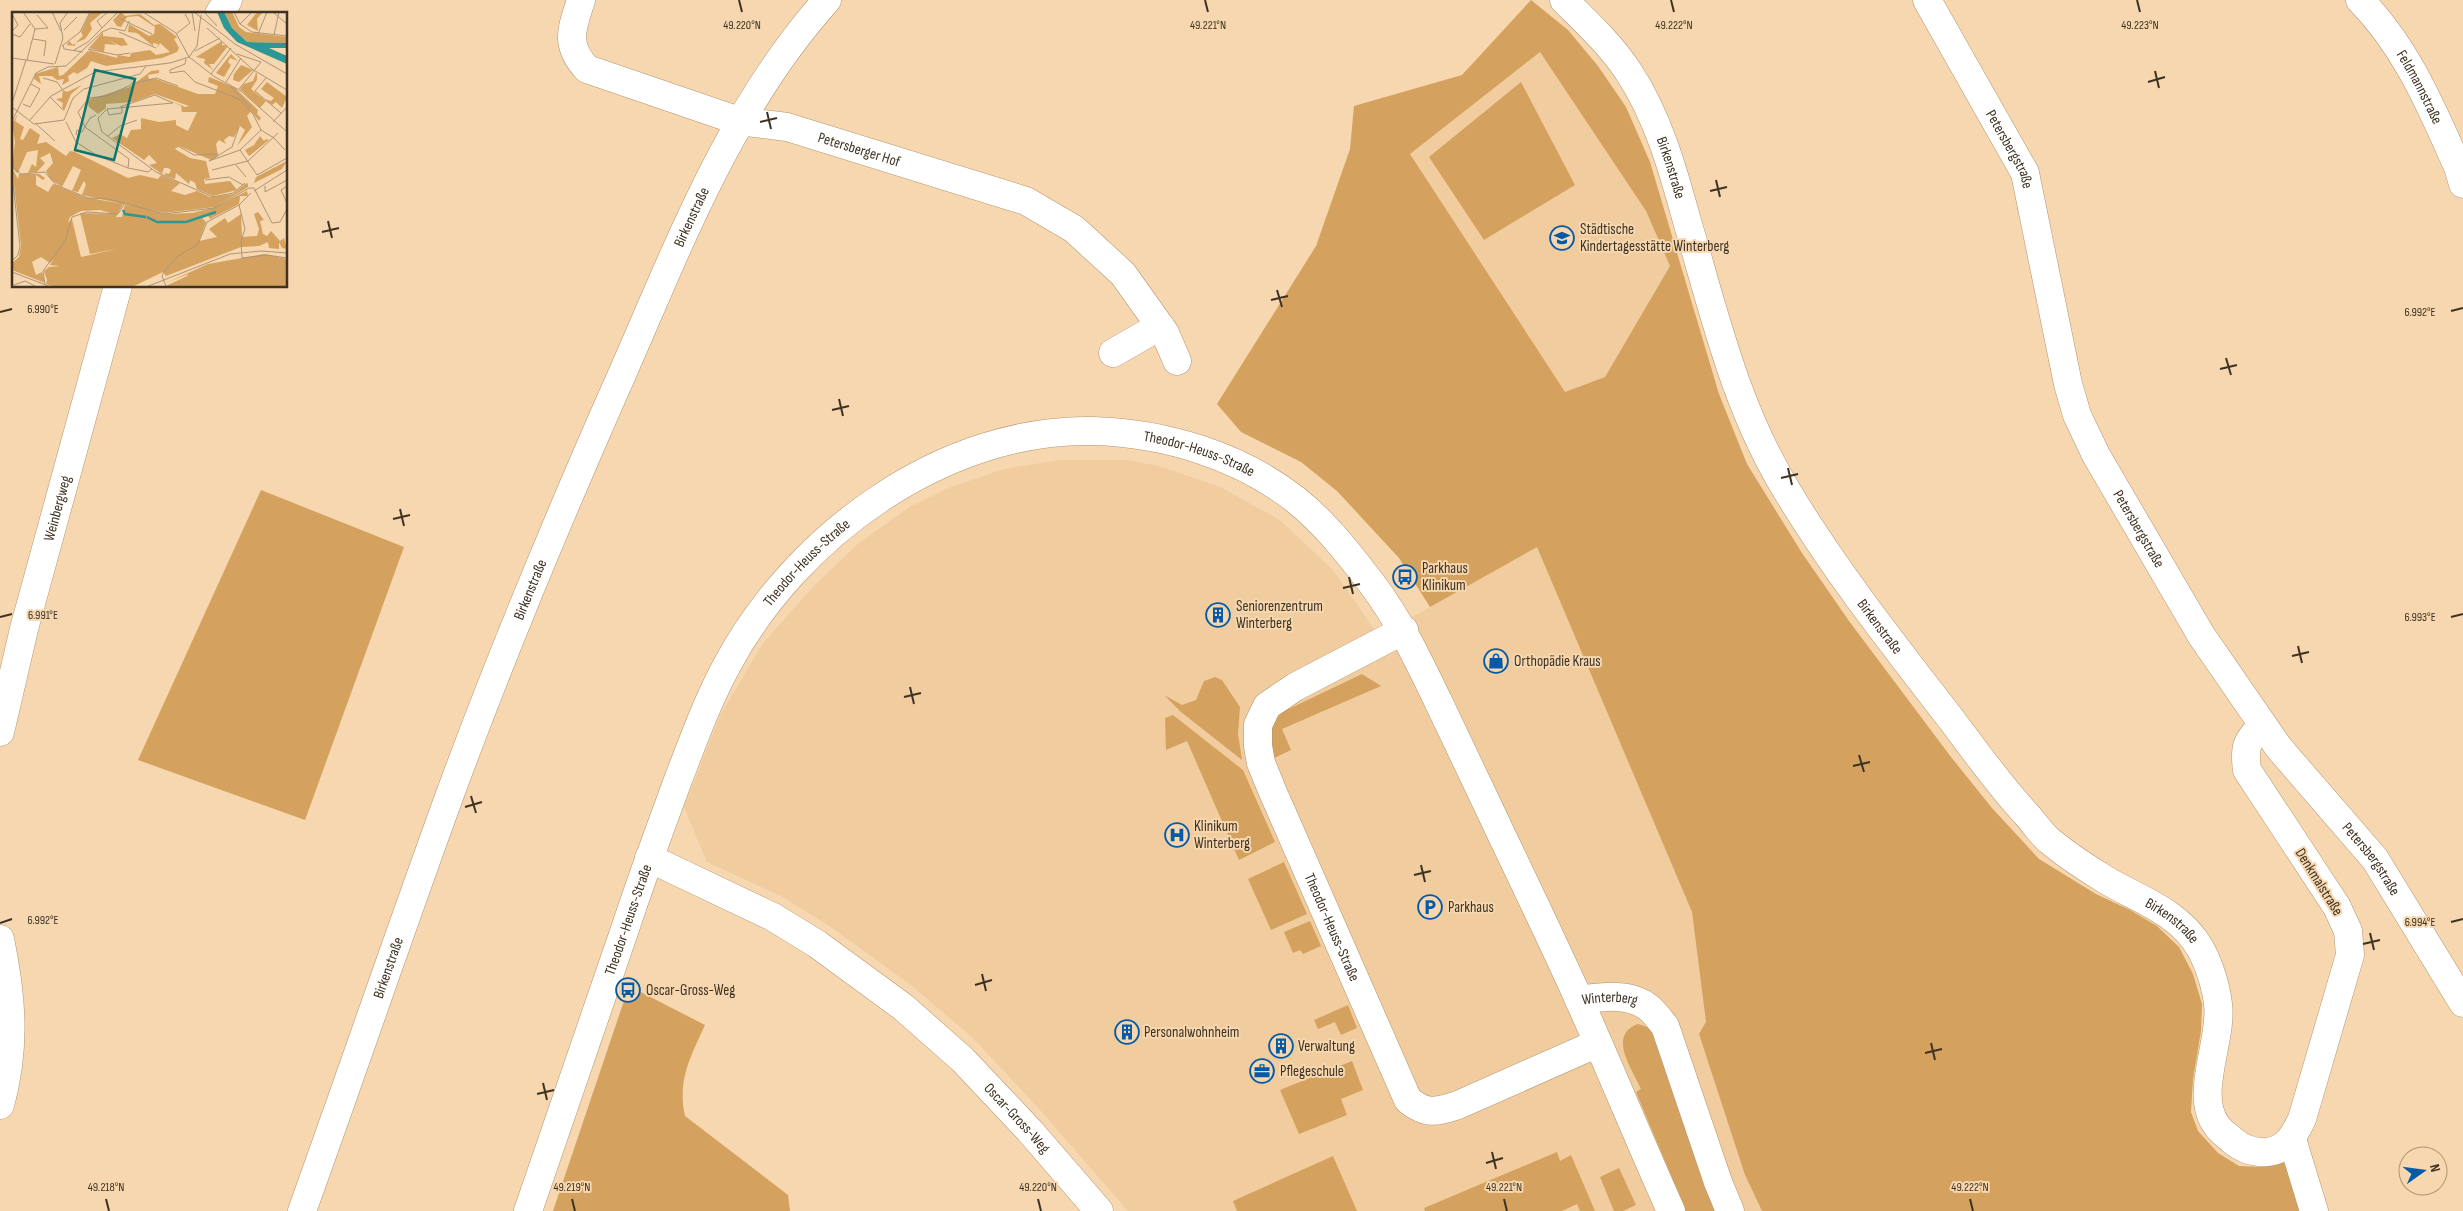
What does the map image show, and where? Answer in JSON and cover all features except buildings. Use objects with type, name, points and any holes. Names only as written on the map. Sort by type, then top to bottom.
[{"type":"street","points":[[220,12],[228,0]]},
{"type":"street","name":"Petersberger Hof","points":[[581,0],[571,32],[572,47],[579,60],[587,69],[738,121],[788,127],[1026,201],[1074,229],[1123,274],[1160,326],[1177,361]]},
{"type":"street","name":"Birkenstraße","points":[[302,1211],[449,797],[493,680],[611,398],[714,167],[738,121],[771,71],[809,20],[827,0]]},
{"type":"street","name":"Birkenstraße","points":[[1564,0],[1606,41],[1629,72],[1643,96],[1668,155],[1737,391],[1765,455],[1791,499],[1941,706],[2009,796],[2051,842],[2106,879],[2163,909],[2181,924],[2199,947],[2209,970],[2218,1003],[2218,1031],[2208,1083],[2209,1108],[2216,1126],[2241,1147],[2258,1152],[2285,1145]]},
{"type":"street","name":"Petersbergstraße","points":[[1927,0],[2025,173],[2042,247],[2066,376],[2078,415],[2096,455],[2201,634],[2279,748],[2375,859],[2463,1003]]},
{"type":"street","name":"Feldmannstraße","points":[[2360,0],[2385,27],[2414,71],[2458,167],[2463,184]]},
{"type":"street","name":"Weinbergweg","points":[[0,732],[24,629],[117,288]]},
{"type":"street","points":[[1113,353],[1160,326]]},
{"type":"street","name":"Theodor-Heuss-Straße","points":[[528,1211],[649,858],[706,706],[729,661],[774,594],[830,537],[873,502],[904,482],[951,459],[999,442],[1037,433],[1116,432],[1154,436],[1190,446],[1248,470],[1296,500],[1321,524],[1373,585],[1404,630],[1579,1000]]},
{"type":"street","name":"Theodor-Heuss-Straße","points":[[1404,630],[1295,687],[1267,706],[1258,725],[1261,764],[1408,1100],[1422,1111],[1439,1111],[1458,1105],[1598,1043]]},
{"type":"street","name":"Denkmalstraße","points":[[2263,726],[2250,737],[2245,756],[2247,770],[2337,907],[2348,931],[2350,956],[2302,1119],[2285,1145]]},
{"type":"street","name":"Oscar-Gross-Weg","points":[[649,858],[773,917],[817,944],[903,1006],[963,1060],[1029,1130],[1099,1211]]},
{"type":"street","points":[[0,939],[8,978],[12,1017],[11,1050],[0,1105]]},
{"type":"street","name":"Winterberg","points":[[1670,1211],[1579,1000],[1616,997],[1633,1000],[1649,1007],[1665,1026],[1718,1182],[1730,1211]]},
{"type":"street","points":[[2285,1145],[2314,1211]]},
{"type":"shaded area","points":[[1531,0],[1568,30],[1598,66],[1626,107],[1650,162],[1719,394],[1747,464],[1802,553],[1849,621],[1951,757],[1992,808],[2039,859],[2096,894],[2130,910],[2157,926],[2179,947],[2193,974],[2202,1004],[2201,1031],[2193,1079],[2191,1112],[2198,1131],[2218,1153],[2239,1166],[2261,1167],[2286,1162],[2303,1211],[1762,1211],[1745,1175],[1699,1034],[1706,1022],[1692,912],[1537,547],[1430,607],[1399,558],[1337,491],[1301,462],[1241,432],[1217,404],[1316,246],[1350,149],[1354,106],[1462,75]],"holes":[[[1540,52],[1646,211],[1670,266],[1605,377],[1565,392],[1410,154]]]},
{"type":"shaded area","name":"Städtische Kindertagesstätte Winterberg","points":[[1540,52],[1646,211],[1670,266],[1605,377],[1565,393],[1410,154]]},
{"type":"shaded area","points":[[1521,82],[1575,185],[1484,240],[1429,157]]},
{"type":"shaded area","name":"Klinikum Winterberg","points":[[1060,460],[1126,460],[1159,466],[1220,487],[1280,520],[1333,570],[1379,636],[1537,546],[1692,912],[1706,1022],[1745,1175],[1762,1211],[1128,1211],[1041,1111],[973,1038],[911,985],[828,925],[779,895],[707,862],[684,807],[721,714],[763,643],[815,585],[859,543],[910,507],[951,487],[1004,469]]},
{"type":"shaded area","points":[[261,490],[404,547],[305,820],[138,760]]},
{"type":"shaded area","points":[[1362,674],[1381,686],[1282,729],[1291,750],[1270,760],[1268,746],[1274,716]]},
{"type":"shaded area","points":[[1215,677],[1222,680],[1240,707],[1238,734],[1242,760],[1181,712],[1164,695],[1182,705],[1196,700],[1204,681]]},
{"type":"shaded area","points":[[1173,715],[1243,770],[1275,842],[1239,860],[1187,741],[1166,750],[1165,718]]},
{"type":"shaded area","points":[[1284,862],[1307,914],[1271,930],[1248,879]]},
{"type":"shaded area","points":[[1310,921],[1321,946],[1303,954],[1300,950],[1293,953],[1284,932]]},
{"type":"shaded area","points":[[629,986],[705,1025],[690,1058],[684,1080],[683,1103],[685,1116],[788,1195],[790,1211],[553,1211]]},
{"type":"shaded area","points":[[1348,1005],[1357,1028],[1341,1035],[1335,1022],[1318,1029],[1314,1020]]},
{"type":"shaded area","points":[[1638,1024],[1650,1028],[1658,1040],[1668,1079],[1715,1211],[1686,1211],[1636,1092],[1641,1089],[1624,1053],[1623,1044],[1624,1036],[1629,1029]]},
{"type":"shaded area","points":[[1352,1061],[1363,1090],[1341,1099],[1347,1115],[1299,1134],[1280,1090]]},
{"type":"shaded area","points":[[1557,1152],[1560,1161],[1571,1155],[1595,1211],[1580,1211],[1577,1204],[1562,1211],[1425,1211],[1424,1208]]},
{"type":"shaded area","points":[[1333,1156],[1357,1211],[1237,1211],[1233,1201]]},
{"type":"shaded area","points":[[1619,1168],[1636,1205],[1623,1211],[1614,1211],[1600,1177]]},
{"type":"place","name":"Städtische Kindertagesstätte Winterberg","points":[[1562,238]]},
{"type":"place","name":"Parkhaus Klinikum","points":[[1405,577]]},
{"type":"place","name":"Seniorenzentrum Winterberg","points":[[1218,615]]},
{"type":"place","name":"Orthopädie Kraus","points":[[1496,661]]},
{"type":"place","name":"Klinikum Winterberg","points":[[1177,835]]},
{"type":"place","name":"Parkhaus","points":[[1430,907]]},
{"type":"place","name":"Oscar-Gross-Weg","points":[[628,990]]},
{"type":"place","name":"Personalwohnheim","points":[[1127,1032]]},
{"type":"place","name":"Verwaltung","points":[[1281,1046]]},
{"type":"place","name":"Pflegeschule","points":[[1262,1071]]}]
